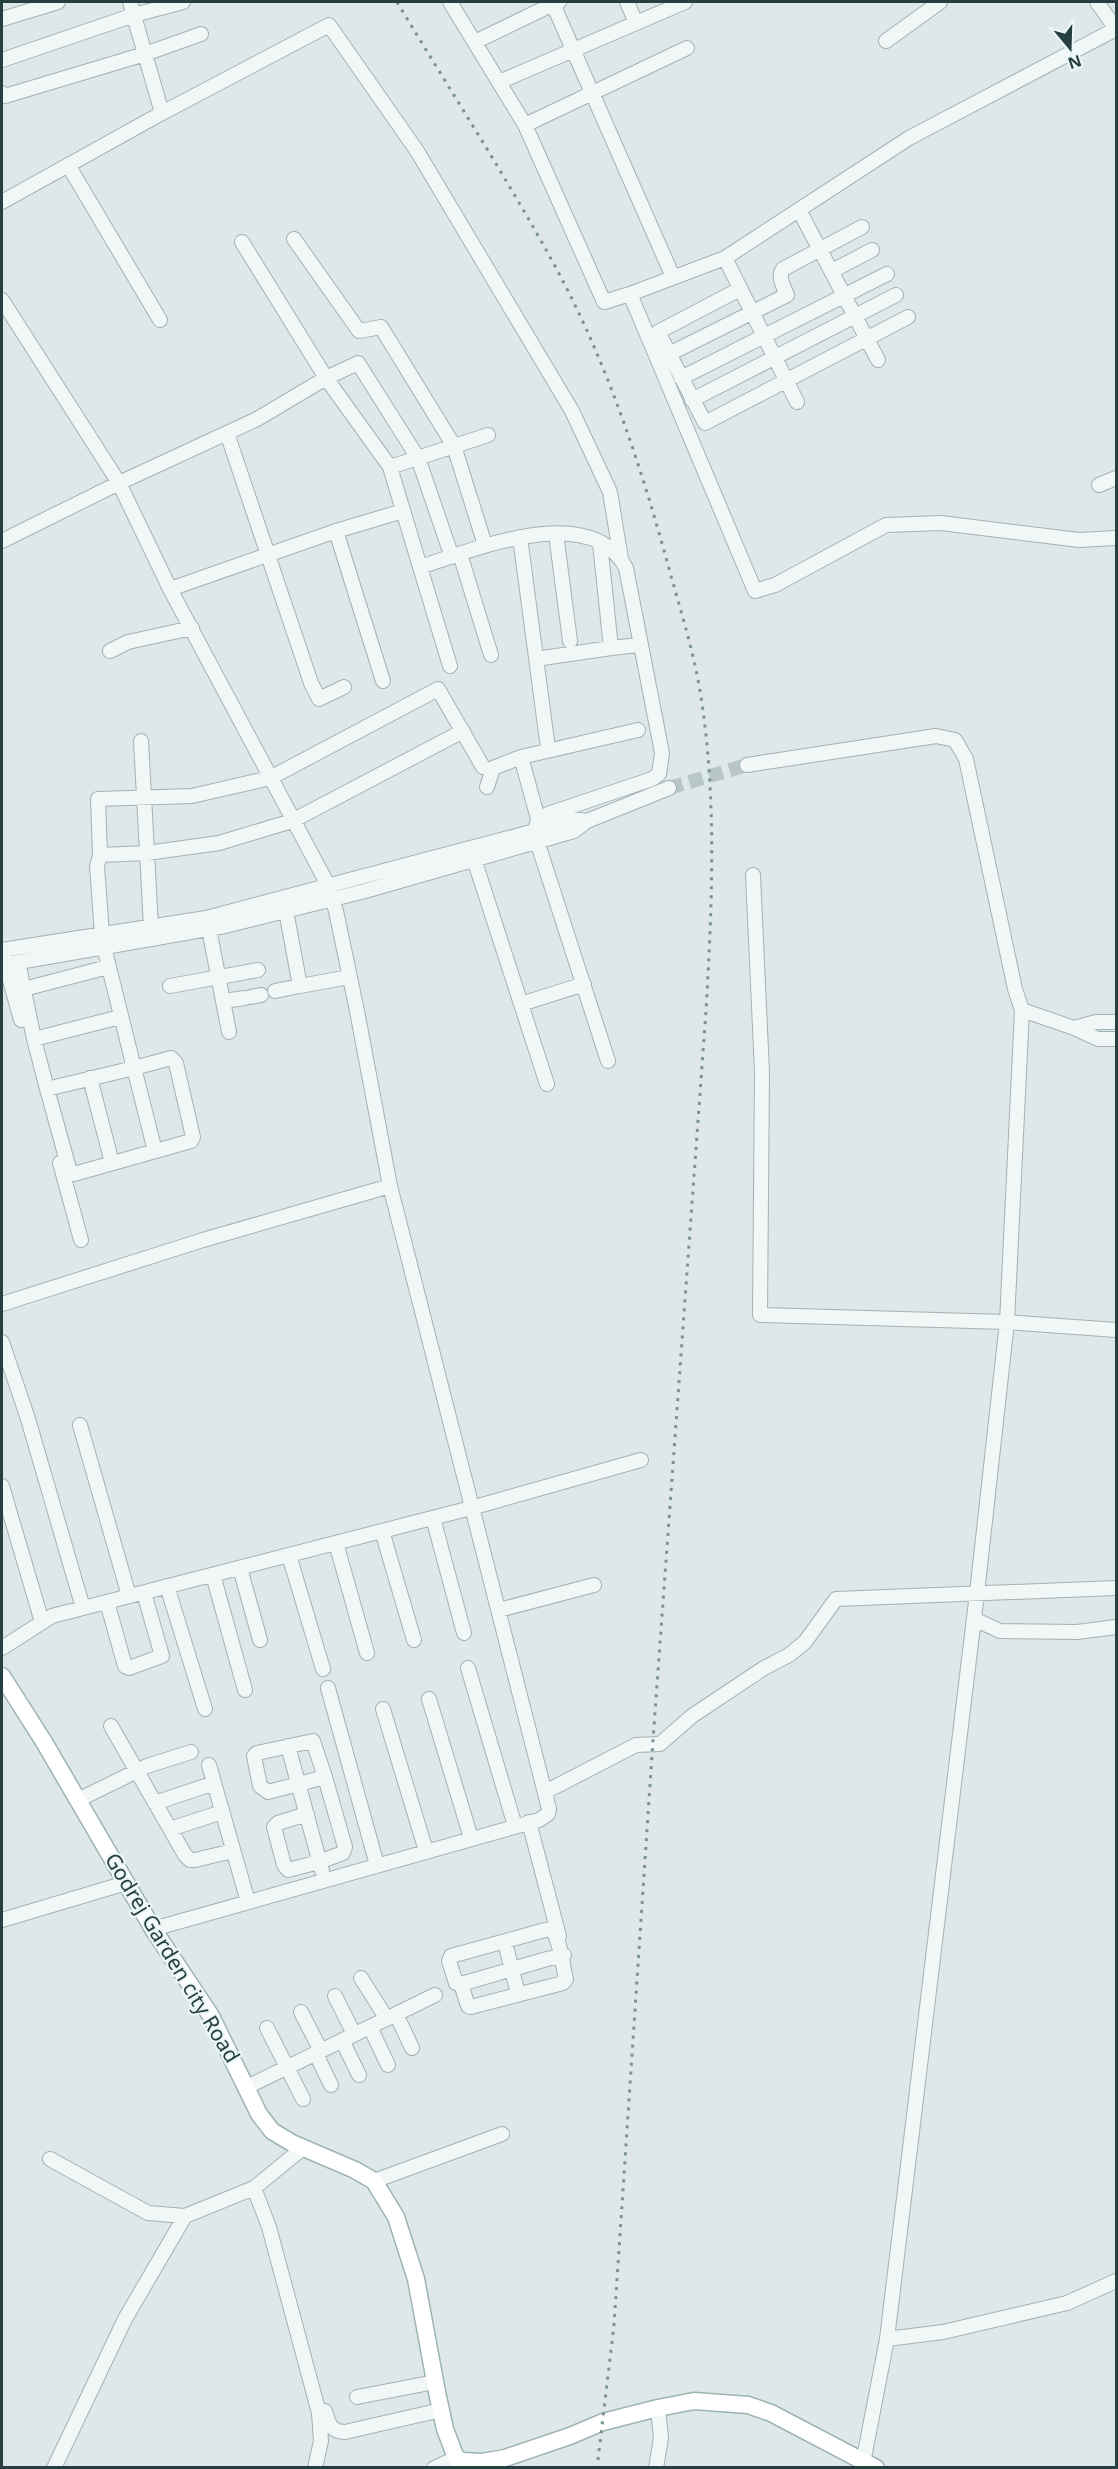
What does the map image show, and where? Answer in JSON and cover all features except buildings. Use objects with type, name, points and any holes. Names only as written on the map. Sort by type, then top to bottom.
[{"type":"main road","name":"Godrej Garden city Road","points":[[2,1676],[44,1742],[153,1929],[211,2016],[259,2114],[272,2131],[374,2181]]},
{"type":"main road","points":[[374,2181],[396,2217],[416,2279],[441,2410],[456,2458],[462,2461],[482,2462],[505,2458],[603,2422],[658,2408],[688,2404],[744,2410],[865,2466]]},
{"type":"street","points":[[2,19],[58,2]]},
{"type":"street","points":[[2,60],[132,8],[183,2]]},
{"type":"street","points":[[450,2],[525,125],[604,302],[725,258],[909,138],[1116,29],[1096,2]]},
{"type":"street","points":[[627,2],[636,23]]},
{"type":"street","points":[[499,82],[636,23],[669,5],[685,2]]},
{"type":"street","points":[[886,41],[940,2]]},
{"type":"street","points":[[475,42],[556,3],[574,50],[673,277]]},
{"type":"street","points":[[132,8],[162,113]]},
{"type":"street","points":[[2,202],[162,113],[329,25],[417,151],[572,411],[610,492],[621,559],[629,579],[639,645],[662,753],[659,774],[652,779],[474,859],[332,899],[209,929],[103,941],[6,958]]},
{"type":"street","points":[[2,93],[5,96],[145,54],[201,34]]},
{"type":"street","points":[[525,125],[687,48]]},
{"type":"street","points":[[68,165],[160,320]]},
{"type":"street","points":[[799,210],[878,360]]},
{"type":"street","points":[[669,354],[787,295],[780,273],[783,269],[862,227]]},
{"type":"street","points":[[294,239],[359,331],[381,327],[454,446],[485,545]]},
{"type":"street","points":[[242,242],[326,378],[390,467],[450,666]]},
{"type":"street","points":[[832,271],[872,250]]},
{"type":"street","points":[[725,258],[797,402]]},
{"type":"street","points":[[681,378],[887,274]]},
{"type":"street","points":[[741,289],[658,332],[705,423],[908,317]]},
{"type":"street","points":[[630,294],[755,591],[775,585],[886,525],[941,523],[1079,540],[1116,538]]},
{"type":"street","points":[[692,400],[896,295]]},
{"type":"street","points":[[2,300],[119,483],[170,589],[328,885],[349,977],[390,1186],[545,1792],[548,1814],[545,1818],[153,1929]]},
{"type":"street","points":[[2,541],[119,483],[257,419],[326,378],[358,363],[418,458],[456,555],[491,656]]},
{"type":"street","points":[[227,433],[266,555],[311,683],[319,699],[344,687]]},
{"type":"street","points":[[390,467],[488,435]]},
{"type":"street","points":[[1099,485],[1116,478]]},
{"type":"street","points":[[170,589],[336,531],[403,511]]},
{"type":"street","points":[[336,531],[383,681]]},
{"type":"street","points":[[420,567],[485,545],[520,537],[581,533],[600,543],[621,559]]},
{"type":"street","points":[[556,534],[570,641]]},
{"type":"street","points":[[520,537],[548,741]]},
{"type":"street","points":[[600,543],[611,648]]},
{"type":"street","points":[[110,651],[128,642],[192,628]]},
{"type":"street","points":[[536,659],[639,645]]},
{"type":"street","points":[[155,1151],[103,941],[97,866],[100,855],[98,799],[192,796],[270,778],[438,689],[483,767]]},
{"type":"street","points":[[100,855],[147,853],[219,843],[292,821],[463,730]]},
{"type":"street","points":[[487,787],[493,768],[521,757],[638,730]]},
{"type":"street","points":[[747,765],[936,736],[955,740],[966,759],[1015,989],[1022,1010],[1007,1322],[974,1619],[887,2339],[865,2466]]},
{"type":"street","points":[[141,741],[151,927]]},
{"type":"street","points":[[521,757],[537,830],[608,1060]]},
{"type":"street","points":[[6,958],[103,941],[151,927],[206,918],[572,819],[587,821],[669,788]]},
{"type":"street","points":[[474,859],[547,1084]]},
{"type":"street","points":[[753,875],[762,1072],[760,1315],[1007,1322],[1116,1330]]},
{"type":"street","points":[[286,911],[300,986]]},
{"type":"street","points":[[209,929],[229,1032]]},
{"type":"street","points":[[6,958],[24,989],[34,1039],[47,1089],[71,1174],[193,1139],[176,1063],[171,1058],[47,1089]]},
{"type":"street","points":[[6,958],[81,1240]]},
{"type":"street","points":[[24,989],[108,968]]},
{"type":"street","points":[[170,986],[258,970]]},
{"type":"street","points":[[223,1001],[349,977]]},
{"type":"street","points":[[521,1004],[584,984]]},
{"type":"street","points":[[1022,1010],[1098,1039],[1116,1040]]},
{"type":"street","points":[[34,1039],[120,1017]]},
{"type":"street","points":[[1074,1028],[1096,1022],[1116,1022]]},
{"type":"street","points":[[90,1078],[112,1163]]},
{"type":"street","points":[[2,1304],[202,1240],[390,1186]]},
{"type":"street","points":[[2,1342],[28,1419],[83,1608]]},
{"type":"street","points":[[80,1425],[129,1596]]},
{"type":"street","points":[[2,1648],[52,1617],[471,1508],[641,1460]]},
{"type":"street","points":[[2,1486],[42,1622]]},
{"type":"street","points":[[433,1518],[464,1633]]},
{"type":"street","points":[[382,1531],[414,1640]]},
{"type":"street","points":[[336,1543],[367,1653]]},
{"type":"street","points":[[290,1555],[323,1669]]},
{"type":"street","points":[[240,1568],[260,1640]]},
{"type":"street","points":[[213,1575],[245,1690]]},
{"type":"street","points":[[499,1610],[594,1585]]},
{"type":"street","points":[[167,1586],[206,1709]]},
{"type":"street","points":[[545,1792],[636,1745],[660,1744],[693,1716],[764,1668],[789,1655],[805,1642],[836,1599],[1116,1588]]},
{"type":"street","points":[[107,1602],[124,1666],[129,1668],[162,1656],[144,1593]]},
{"type":"street","points":[[974,1619],[1000,1631],[1077,1632],[1116,1627]]},
{"type":"street","points":[[468,1668],[515,1826]]},
{"type":"street","points":[[328,1688],[377,1865]]},
{"type":"street","points":[[429,1699],[471,1838]]},
{"type":"street","points":[[383,1708],[426,1851]]},
{"type":"street","points":[[111,1726],[190,1860],[233,1851]]},
{"type":"street","points":[[306,1814],[278,1823],[274,1827],[284,1865],[288,1870],[340,1856],[345,1847],[325,1777],[313,1741],[257,1753],[254,1756],[260,1786],[268,1792],[325,1777]]},
{"type":"street","points":[[288,1746],[324,1880]]},
{"type":"street","points":[[78,1800],[137,1771],[191,1752]]},
{"type":"street","points":[[209,1765],[248,1902]]},
{"type":"street","points":[[155,1803],[214,1783]]},
{"type":"street","points":[[170,1829],[222,1812]]},
{"type":"street","points":[[461,1984],[468,2006],[471,2007],[563,1983],[566,1979],[529,1822]]},
{"type":"street","points":[[2,1920],[126,1883]]},
{"type":"street","points":[[562,1956],[458,1985],[449,1961],[452,1956],[552,1929],[562,1956],[571,1981]]},
{"type":"street","points":[[505,1942],[518,1994]]},
{"type":"street","points":[[361,1978],[392,2016],[412,2048]]},
{"type":"street","points":[[247,2087],[435,1995]]},
{"type":"street","points":[[335,1996],[359,2075]]},
{"type":"street","points":[[301,2012],[331,2085]]},
{"type":"street","points":[[370,2026],[388,2065]]},
{"type":"street","points":[[267,2028],[303,2099]]},
{"type":"street","points":[[374,2181],[502,2134]]},
{"type":"street","points":[[50,2159],[148,2213],[184,2216],[254,2188],[304,2147]]},
{"type":"street","points":[[254,2188],[269,2227],[319,2413],[321,2440],[316,2467]]},
{"type":"street","points":[[54,2468],[125,2319],[184,2216]]},
{"type":"street","points":[[887,2339],[943,2332],[1067,2302],[1116,2281]]},
{"type":"street","points":[[357,2397],[435,2382]]},
{"type":"street","points":[[656,2468],[661,2438],[658,2408]]},
{"type":"street","points":[[325,2411],[333,2430],[345,2432],[441,2410]]},
{"type":"street","points":[[434,2468],[456,2458]]},
{"type":"tunnel","points":[[669,788],[747,765]]},
{"type":"railway","points":[[397,2],[494,160],[550,257],[603,369],[632,447],[657,525],[695,664],[706,736],[712,854],[706,1011],[653,1740],[614,2325],[597,2468]]}]
